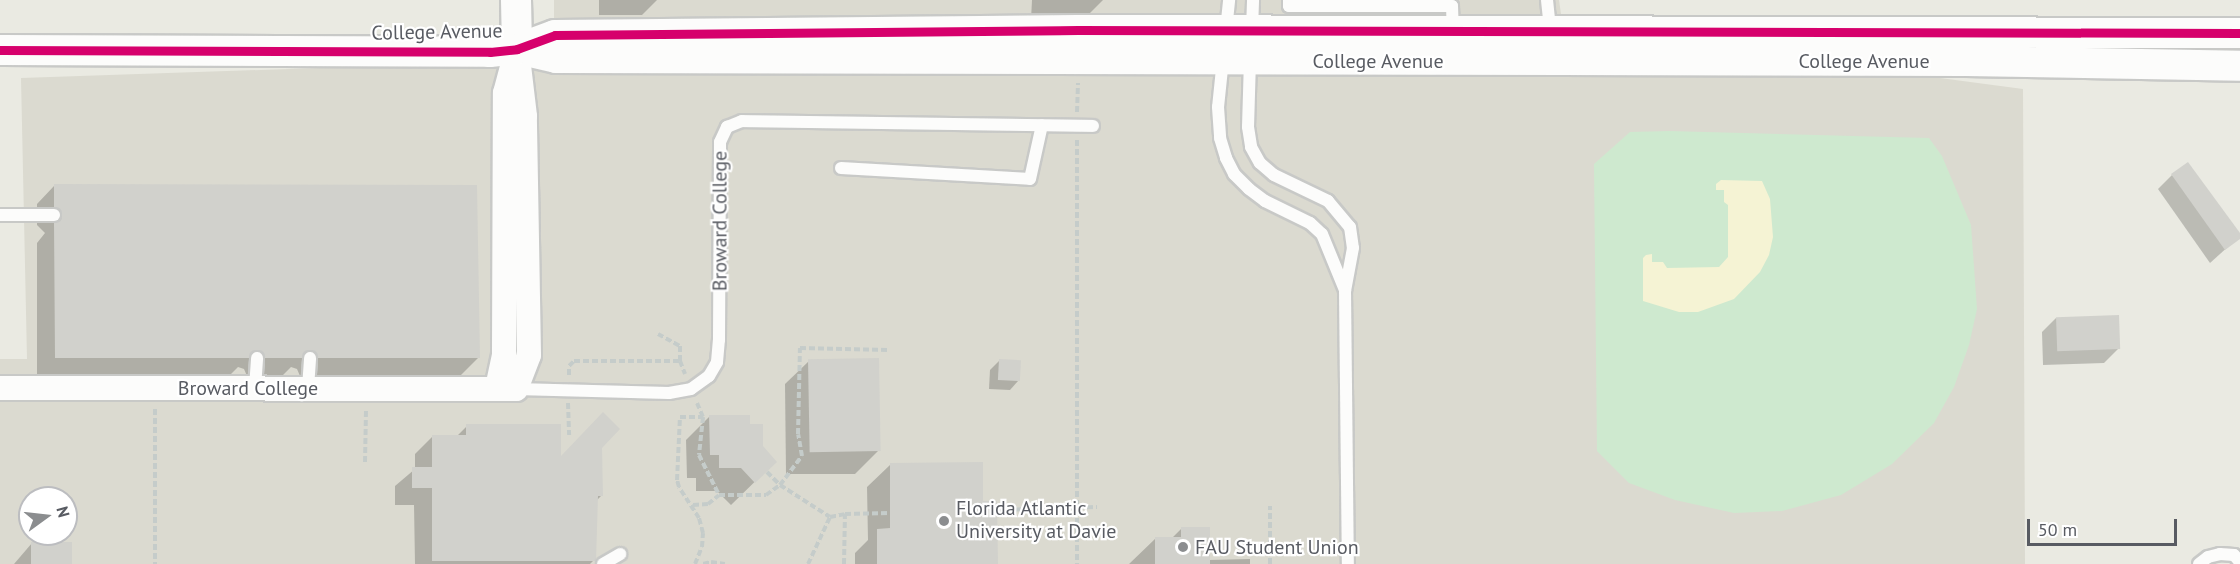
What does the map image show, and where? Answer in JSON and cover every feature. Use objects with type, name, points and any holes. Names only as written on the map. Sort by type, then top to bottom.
[{"type":"street","points":[[506,389],[504,354],[505,93],[517,49],[516,0]]},
{"type":"street","name":"College Avenue","points":[[0,50],[490,52],[517,49],[556,58],[1238,46],[1453,31],[1561,41],[2240,33]]},
{"type":"street","name":"College Avenue","points":[[1238,46],[1605,62],[1966,61],[2240,66]]},
{"type":"street","name":"Broward College","points":[[0,388],[506,389]]},
{"type":"lane","points":[[1229,0],[1238,46],[1251,147],[1260,163],[1274,175],[1328,201],[1350,227],[1353,248],[1345,291],[1348,564]]},
{"type":"lane","points":[[1253,0],[1218,107],[1220,138],[1226,158],[1234,174],[1249,189],[1265,201],[1310,223],[1322,234],[1345,291]]},
{"type":"lane","points":[[1289,0],[1289,6],[1452,6],[1453,31]]},
{"type":"lane","points":[[1547,0],[1561,41],[1605,62]]},
{"type":"lane","name":"Broward College","points":[[506,389],[640,394],[691,388],[709,376],[717,362],[720,142],[727,127],[742,121],[1093,126]]},
{"type":"lane","points":[[841,168],[1030,179],[1042,125]]},
{"type":"lane","points":[[0,215],[54,215]]},
{"type":"lane","points":[[255,388],[256,358]]},
{"type":"lane","points":[[308,388],[310,358]]},
{"type":"lane","points":[[603,564],[620,554]]},
{"type":"lane","points":[[2199,564],[2208,557],[2220,554],[2234,555],[2240,562]]},
{"type":"path","points":[[1077,564],[1078,79]]},
{"type":"path","points":[[658,334],[680,346],[680,361],[703,417],[699,455],[719,495]]},
{"type":"path","points":[[693,505],[708,504],[719,495],[766,495],[780,485],[802,456],[798,434],[800,348],[804,345],[888,350]]},
{"type":"path","points":[[574,361],[680,361]]},
{"type":"path","points":[[154,403],[155,564]]},
{"type":"path","points":[[695,564],[702,547],[703,533],[693,505],[684,496],[677,480],[680,417],[703,417]]},
{"type":"path","points":[[766,472],[780,485],[830,517],[845,514],[890,513]]},
{"type":"path","points":[[1270,506],[1270,564]]},
{"type":"path","points":[[997,510],[1097,507]]},
{"type":"path","points":[[844,564],[845,514]]},
{"type":"path","points":[[808,564],[830,517]]},
{"type":"path","points":[[703,564],[711,562],[725,564]]},
{"type":"shaded area","points":[[554,0],[1559,0],[1563,28],[2023,89],[2025,564],[0,564],[0,359],[27,359],[21,78],[554,60]]},
{"type":"green space","points":[[1630,132],[1929,138],[1942,156],[1971,225],[1977,309],[1969,345],[1954,387],[1934,423],[1892,464],[1841,495],[1782,511],[1734,513],[1675,500],[1629,483],[1597,451],[1594,164]]},
{"type":"sand","points":[[1721,180],[1762,181],[1770,199],[1773,237],[1769,255],[1760,272],[1734,299],[1698,312],[1679,312],[1643,301],[1643,258],[1646,255],[1652,254],[1652,262],[1663,262],[1667,268],[1719,267],[1728,257],[1728,205],[1724,202],[1724,190],[1716,190],[1716,184]]},
{"type":"building","points":[[2188,162],[2240,233],[2240,239],[2225,250],[2171,174]]},
{"type":"building","points":[[54,184],[477,185],[480,358],[318,358],[315,352],[310,350],[304,353],[302,358],[265,358],[262,352],[257,350],[251,353],[249,358],[55,358],[54,223],[61,220],[62,214],[54,207]]},
{"type":"building","points":[[2119,315],[2120,349],[2057,351],[2056,317]]},
{"type":"building","points":[[879,358],[881,451],[810,452],[808,359]]},
{"type":"building","points":[[999,359],[1021,360],[1020,381],[998,380]]},
{"type":"building","points":[[603,412],[620,429],[602,448],[603,496],[598,496],[596,561],[432,561],[432,488],[412,488],[412,467],[432,467],[432,435],[466,435],[466,424],[561,424],[561,456]]},
{"type":"building","points":[[709,415],[750,415],[750,424],[763,424],[763,446],[777,462],[755,483],[741,468],[719,468],[719,455],[710,455]]},
{"type":"building","name":"Florida Atlantic University at Davie","points":[[983,462],[983,501],[997,501],[998,564],[877,564],[877,529],[890,528],[890,463]]},
{"type":"building","name":"FAU Student Union","points":[[1181,527],[1210,527],[1210,564],[1155,564],[1155,537],[1181,537]]},
{"type":"building","points":[[31,546],[72,546],[72,564],[31,564]]},
{"type":"cycle path","points":[[0,50],[490,52],[517,49],[555,35],[1078,30],[2240,33]]},
{"type":"place","name":"Florida Atlantic University at Davie","points":[[944,521]]},
{"type":"place","name":"FAU Student Union","points":[[1183,547]]}]
